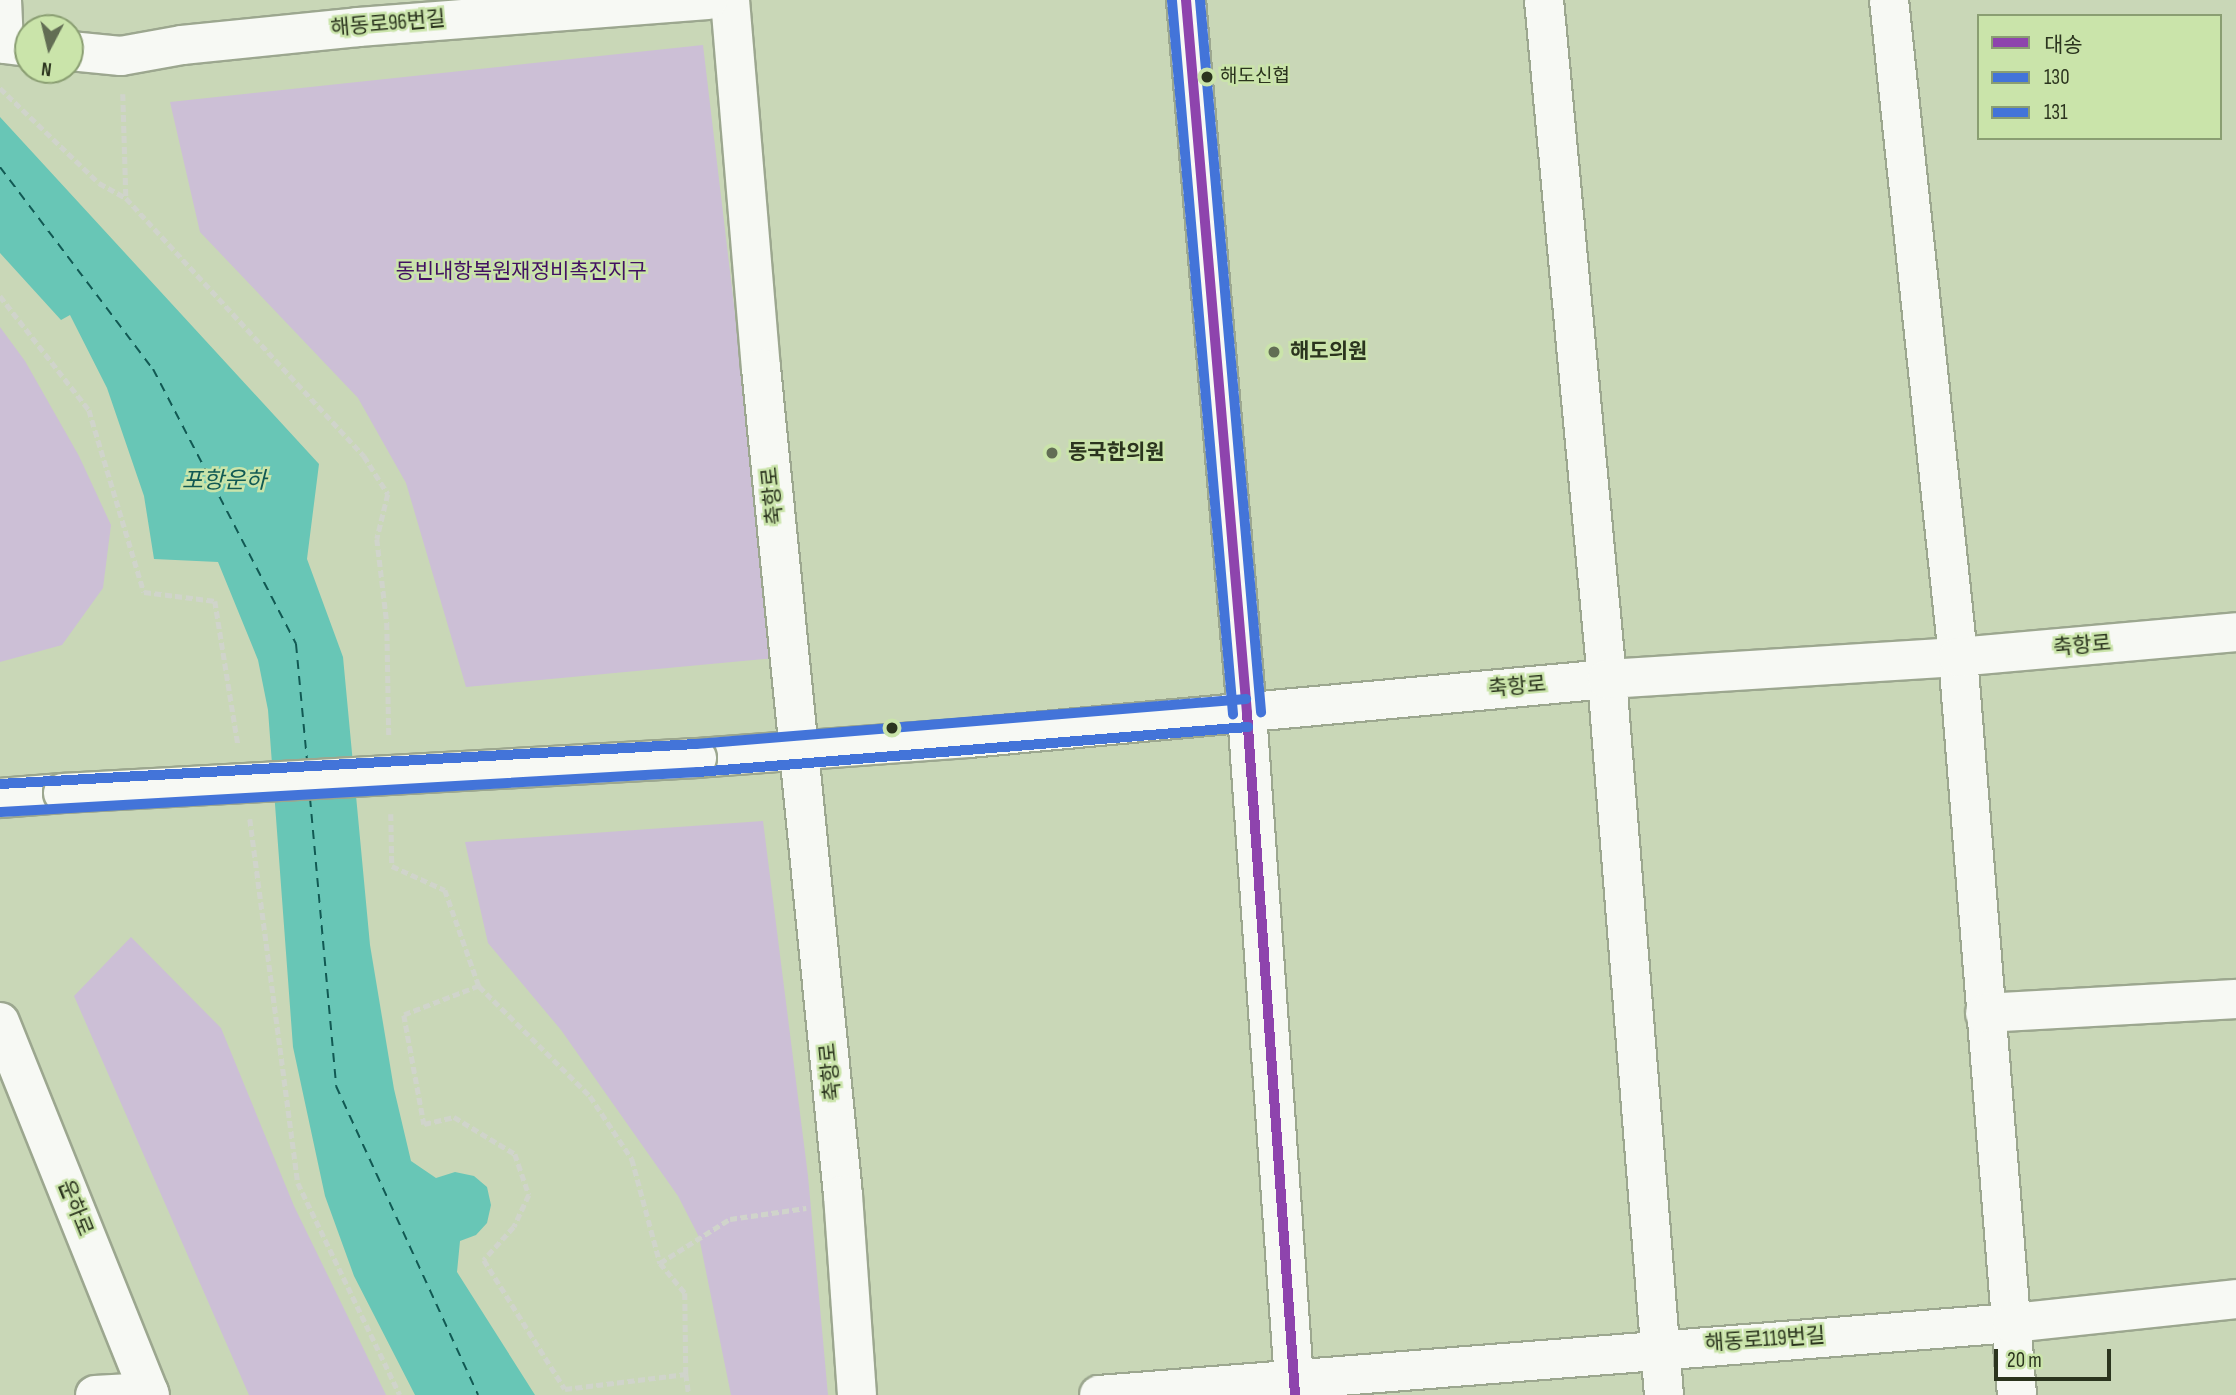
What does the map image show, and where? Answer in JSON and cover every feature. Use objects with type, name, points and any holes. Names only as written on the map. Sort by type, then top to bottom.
[{"type":"street","points":[[2,0],[4,44],[14,45]]},
{"type":"street","name":"해동로96번길","points":[[84,52],[121,56],[356,13],[708,0]]},
{"type":"street","name":"축항로","points":[[730,0],[761,368],[843,1195],[858,1395]]},
{"type":"street","points":[[1186,0],[1247,713],[1294,1386]]},
{"type":"street","points":[[1544,0],[1607,679],[1664,1395]]},
{"type":"street","points":[[1889,0],[1958,657],[2017,1395]]},
{"type":"street","name":"축항로","points":[[0,798],[697,758],[1247,713],[1607,679],[1958,657],[2236,632]]},
{"type":"street","points":[[1985,1013],[2236,999]]},
{"type":"street","name":"운하로","points":[[0,1022],[150,1394]]},
{"type":"street","name":"해동로119번길","points":[[1099,1395],[1294,1386],[1661,1348],[2012,1323],[2236,1300]]},
{"type":"street","points":[[95,1395],[150,1394]]},
{"type":"path","points":[[121,56],[126,198]]},
{"type":"path","points":[[479,986],[590,1096],[632,1159],[660,1263],[685,1293],[686,1374]]},
{"type":"path","points":[[660,1263],[730,1219],[813,1208],[843,1195]]},
{"type":"green space","name":"동빈내항복원재정비촉진지구","points":[[703,45],[776,658],[466,687],[406,483],[358,398],[200,232],[170,102]]},
{"type":"green space","points":[[0,327],[25,361],[79,456],[111,525],[103,588],[62,645],[0,662]]},
{"type":"green space","points":[[763,821],[808,1176],[828,1395],[731,1395],[699,1237],[678,1196],[561,1030],[488,943],[465,842]]},
{"type":"green space","points":[[131,937],[221,1028],[294,1206],[386,1395],[249,1395],[74,996]]},
{"type":"water","name":"포항운하","points":[[0,117],[319,464],[307,559],[343,657],[370,945],[394,1089],[411,1161],[436,1178],[455,1172],[474,1176],[487,1187],[491,1205],[487,1223],[476,1235],[460,1241],[457,1272],[535,1395],[415,1395],[354,1276],[325,1196],[293,1047],[268,710],[258,660],[218,562],[154,559],[144,496],[107,388],[70,315],[61,320],[0,253]]},
{"type":"ferry route","points":[[0,167],[153,369],[296,644],[307,761]]},
{"type":"ferry route","points":[[310,798],[336,1086],[478,1395]]},
{"type":"transit line","name":"대송","points":[[1186,0],[1247,713],[1295,1395]]},
{"type":"transit line","name":"131","points":[[1200,0],[1261,712]]},
{"type":"transit line","name":"130","points":[[1172,1],[1233,714]]},
{"type":"transit line","name":"131","points":[[0,784],[696,744],[1246,699]]},
{"type":"transit line","name":"130","points":[[1,812],[698,772],[1248,727]]},
{"type":"place","name":"해도신협","points":[[1207,77]]},
{"type":"place","name":"해도의원","points":[[1274,352]]},
{"type":"place","name":"동국한의원","points":[[1052,453]]}]
